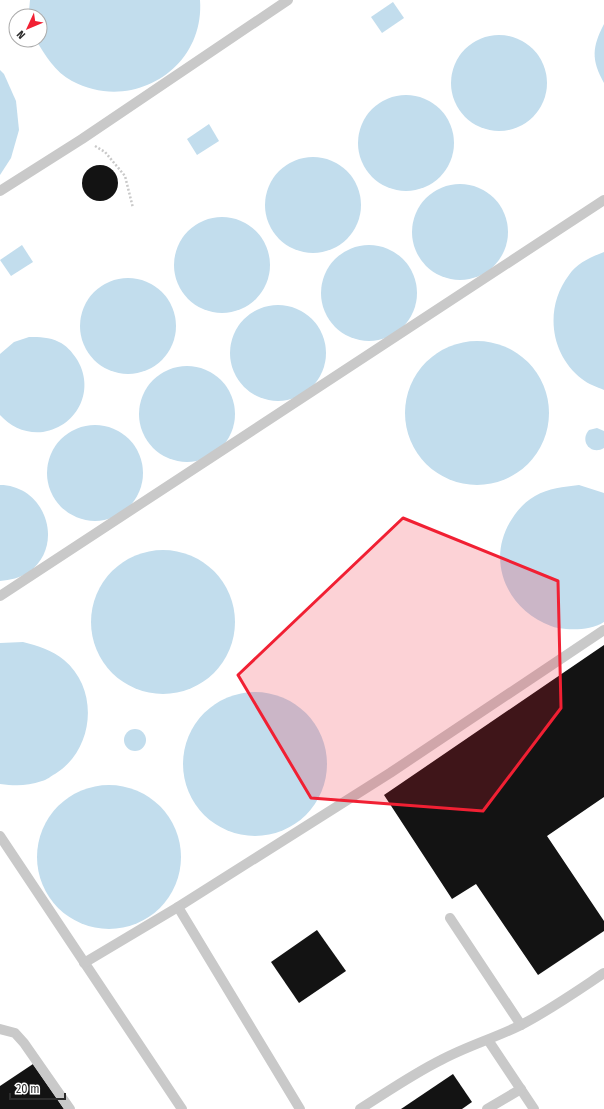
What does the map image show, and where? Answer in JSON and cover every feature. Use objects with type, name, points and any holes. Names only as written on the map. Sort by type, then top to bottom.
[{"type":"lane","points":[[0,191],[82,139],[288,0]]},
{"type":"lane","points":[[0,596],[604,200]]},
{"type":"lane","points":[[84,963],[178,907],[390,773],[604,630]]},
{"type":"lane","points":[[0,836],[182,1109]]},
{"type":"lane","points":[[178,907],[300,1109]]},
{"type":"lane","points":[[450,918],[521,1025]]},
{"type":"lane","points":[[360,1109],[418,1072],[441,1060],[521,1025],[552,1007],[604,973]]},
{"type":"lane","points":[[0,1029],[15,1033],[24,1043],[70,1109]]},
{"type":"lane","points":[[488,1040],[534,1109]]},
{"type":"lane","points":[[487,1109],[521,1089]]},
{"type":"path","points":[[82,139],[105,152],[125,176],[133,208]]},
{"type":"highlighted area","points":[[403,518],[558,581],[561,708],[483,811],[311,798],[238,675]]},
{"type":"water","points":[[30,0],[200,0],[198,25],[191,46],[178,64],[160,78],[140,88],[118,92],[95,90],[72,81],[60,73],[41,48],[48,48],[48,8],[29,8]]},
{"type":"water","points":[[393,2],[404,18],[382,33],[371,17]]},
{"type":"water","points":[[604,24],[604,83],[595,60],[595,47]]},
{"type":"water","points":[[499,35],[517,39],[526,43],[533,49],[539,56],[543,65],[547,83],[543,101],[539,110],[533,117],[526,123],[517,127],[499,131],[481,127],[472,123],[465,117],[459,110],[455,101],[451,83],[455,65],[459,56],[465,49],[472,43],[481,39]]},
{"type":"water","points":[[0,70],[4,74],[16,101],[19,130],[11,158],[0,175]]},
{"type":"water","points":[[406,95],[424,99],[433,103],[440,109],[446,116],[450,125],[454,143],[450,161],[446,170],[440,177],[433,183],[424,187],[406,191],[388,187],[379,183],[372,177],[366,170],[362,161],[358,143],[362,125],[366,116],[372,109],[379,103],[388,99]]},
{"type":"water","points":[[209,124],[219,141],[197,155],[187,139]]},
{"type":"water","points":[[313,157],[331,161],[340,165],[347,171],[353,178],[357,187],[361,205],[357,223],[353,232],[347,239],[340,245],[331,249],[313,253],[295,249],[286,245],[279,239],[273,232],[269,223],[265,205],[269,187],[273,178],[279,171],[286,165],[295,161]]},
{"type":"water","points":[[460,184],[478,188],[487,192],[494,198],[500,205],[504,214],[508,232],[504,250],[500,259],[494,266],[487,272],[478,276],[460,280],[442,276],[433,272],[426,266],[420,259],[416,250],[412,232],[416,214],[420,205],[426,198],[433,192],[442,188]]},
{"type":"water","points":[[222,217],[240,221],[249,225],[256,231],[262,238],[266,247],[270,265],[266,283],[262,292],[256,299],[249,305],[240,309],[222,313],[204,309],[195,305],[188,299],[182,292],[178,283],[174,265],[178,247],[182,238],[188,231],[195,225],[204,221]]},
{"type":"water","points":[[22,245],[33,262],[11,276],[0,260]]},
{"type":"water","points":[[369,245],[387,249],[396,253],[403,259],[409,266],[413,275],[417,293],[413,311],[409,320],[403,327],[396,333],[387,337],[369,341],[351,337],[342,333],[335,327],[329,320],[325,311],[321,293],[325,275],[329,266],[335,259],[342,253],[351,249]]},
{"type":"water","points":[[604,252],[604,390],[582,379],[571,369],[557,344],[554,330],[554,316],[556,302],[561,288],[572,271],[585,261]]},
{"type":"water","points":[[128,278],[146,282],[155,286],[162,292],[168,299],[172,308],[176,326],[172,344],[168,353],[162,360],[155,366],[146,370],[128,374],[110,370],[101,366],[94,360],[88,353],[84,344],[80,326],[84,308],[88,299],[94,292],[101,286],[110,282]]},
{"type":"water","points":[[278,305],[296,309],[305,313],[312,319],[318,326],[322,335],[326,353],[322,371],[318,380],[312,387],[305,393],[296,397],[278,401],[260,397],[251,393],[244,387],[238,380],[234,371],[230,353],[234,335],[238,326],[244,319],[251,313],[260,309]]},
{"type":"water","points":[[29,337],[52,339],[62,343],[76,358],[82,370],[84,381],[84,393],[75,414],[56,428],[43,432],[31,432],[19,429],[0,415],[0,354],[14,342]]},
{"type":"water","points":[[477,341],[498,344],[511,350],[523,357],[533,367],[546,392],[549,413],[546,434],[540,447],[533,459],[523,469],[498,482],[477,485],[456,482],[443,476],[431,469],[421,459],[408,434],[405,413],[408,392],[414,379],[421,367],[431,357],[456,344]]},
{"type":"water","points":[[187,366],[205,370],[214,374],[221,380],[227,387],[231,396],[235,414],[231,432],[227,441],[221,448],[214,454],[205,458],[187,462],[169,458],[160,454],[153,448],[147,441],[143,432],[139,414],[143,396],[147,387],[153,380],[160,374],[169,370]]},
{"type":"water","points":[[95,425],[113,429],[122,433],[129,439],[135,446],[139,455],[143,473],[139,491],[135,500],[129,507],[122,513],[113,517],[95,521],[77,517],[68,513],[61,507],[55,500],[51,491],[47,473],[51,455],[55,446],[61,439],[68,433],[77,429]]},
{"type":"water","points":[[597,428],[604,431],[604,448],[595,450],[588,446],[585,439],[589,430]]},
{"type":"water","points":[[0,485],[16,488],[29,495],[39,505],[45,518],[48,533],[46,547],[40,561],[29,572],[22,576],[0,581]]},
{"type":"water","points":[[579,485],[604,493],[604,622],[585,628],[556,628],[536,619],[523,609],[513,597],[505,583],[501,569],[500,553],[503,538],[510,522],[527,501],[546,491]]},
{"type":"water","points":[[163,550],[184,553],[203,562],[214,571],[223,582],[232,601],[235,622],[232,643],[223,662],[214,673],[203,682],[184,691],[163,694],[142,691],[123,682],[112,673],[103,662],[94,643],[91,622],[94,601],[103,582],[112,571],[123,562],[142,553]]},
{"type":"water","points":[[23,642],[50,651],[64,660],[76,673],[83,687],[87,703],[88,719],[78,750],[68,763],[55,774],[46,780],[26,785],[0,784],[0,643]]},
{"type":"water","points":[[255,692],[276,695],[289,701],[301,708],[311,718],[324,743],[327,764],[324,785],[318,798],[311,810],[301,820],[276,833],[255,836],[234,833],[221,827],[209,820],[199,810],[186,785],[183,764],[186,743],[192,730],[199,718],[209,708],[234,695]]},
{"type":"water","points":[[135,729],[143,732],[146,740],[143,748],[135,751],[127,748],[124,740],[127,732]]},
{"type":"water","points":[[109,785],[130,788],[143,794],[155,801],[165,811],[178,836],[181,857],[178,878],[172,891],[165,903],[155,913],[130,926],[109,929],[88,926],[75,920],[63,913],[53,903],[40,878],[37,857],[40,836],[46,823],[53,811],[63,801],[88,788]]},
{"type":"building","points":[[104,165],[113,170],[117,176],[117,190],[113,196],[104,201],[96,201],[87,196],[83,190],[82,179],[87,170],[93,166]]},
{"type":"building","points":[[604,645],[604,797],[547,836],[604,921],[604,931],[538,975],[476,884],[452,899],[384,795]]},
{"type":"building","points":[[317,930],[346,971],[299,1003],[271,962]]},
{"type":"building","points":[[33,1064],[64,1109],[0,1109],[0,1086]]},
{"type":"building","points":[[453,1074],[472,1102],[462,1109],[401,1109]]}]
